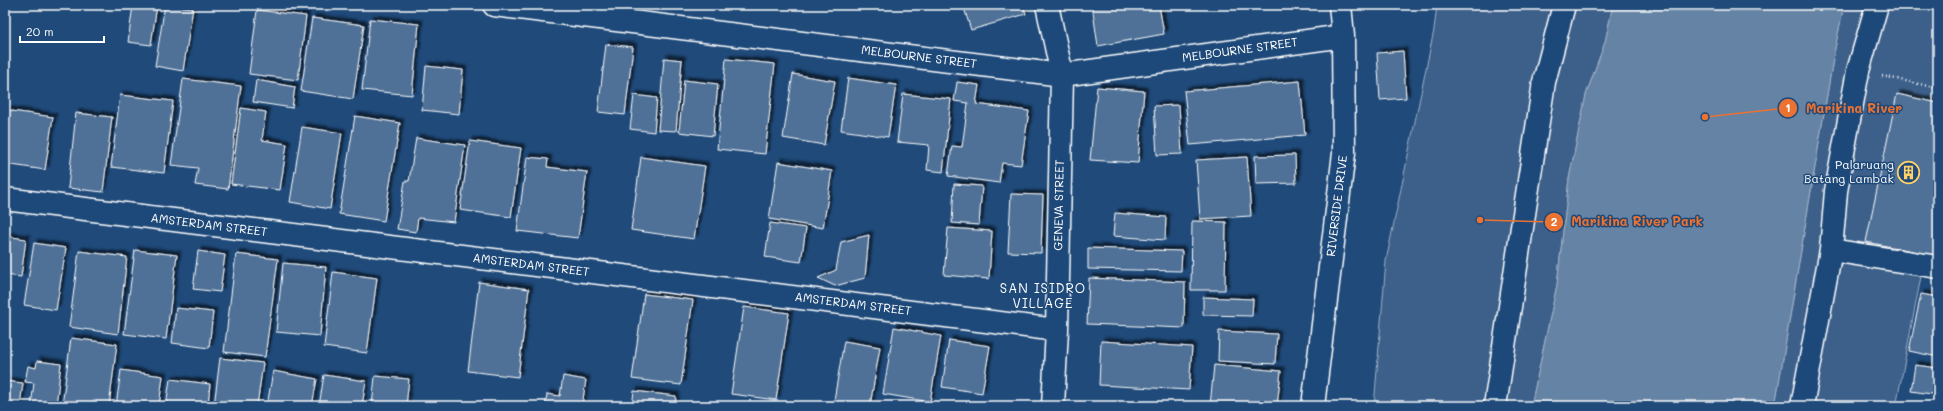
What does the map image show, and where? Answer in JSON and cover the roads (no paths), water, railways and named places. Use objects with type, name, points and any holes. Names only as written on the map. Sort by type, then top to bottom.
[{"type":"street","name":"MELBOURNE STREET","points":[[494,5],[1062,75],[1343,36]]},
{"type":"street","name":"GENEVA STREET","points":[[1047,5],[1062,75],[1057,330],[1053,406]]},
{"type":"street","name":"RIVERSIDE DRIVE","points":[[1313,406],[1344,152],[1343,36],[1340,5]]},
{"type":"street","points":[[1495,406],[1544,82],[1564,5]]},
{"type":"street","points":[[1802,406],[1831,250],[1836,192],[1858,71],[1877,5]]},
{"type":"street","name":"AMSTERDAM STREET","points":[[5,199],[1057,330]]},
{"type":"street","points":[[1831,250],[1938,267]]},
{"type":"place","name":"Marikina River","points":[[1705,117]]},
{"type":"place","name":"Palaruang Batang Lambak","points":[[1909,172]]},
{"type":"place","name":"Marikina River Park","points":[[1480,220]]},
{"type":"district","name":"SAN ISIDRO VILLAGE","points":[[1043,296]]}]
